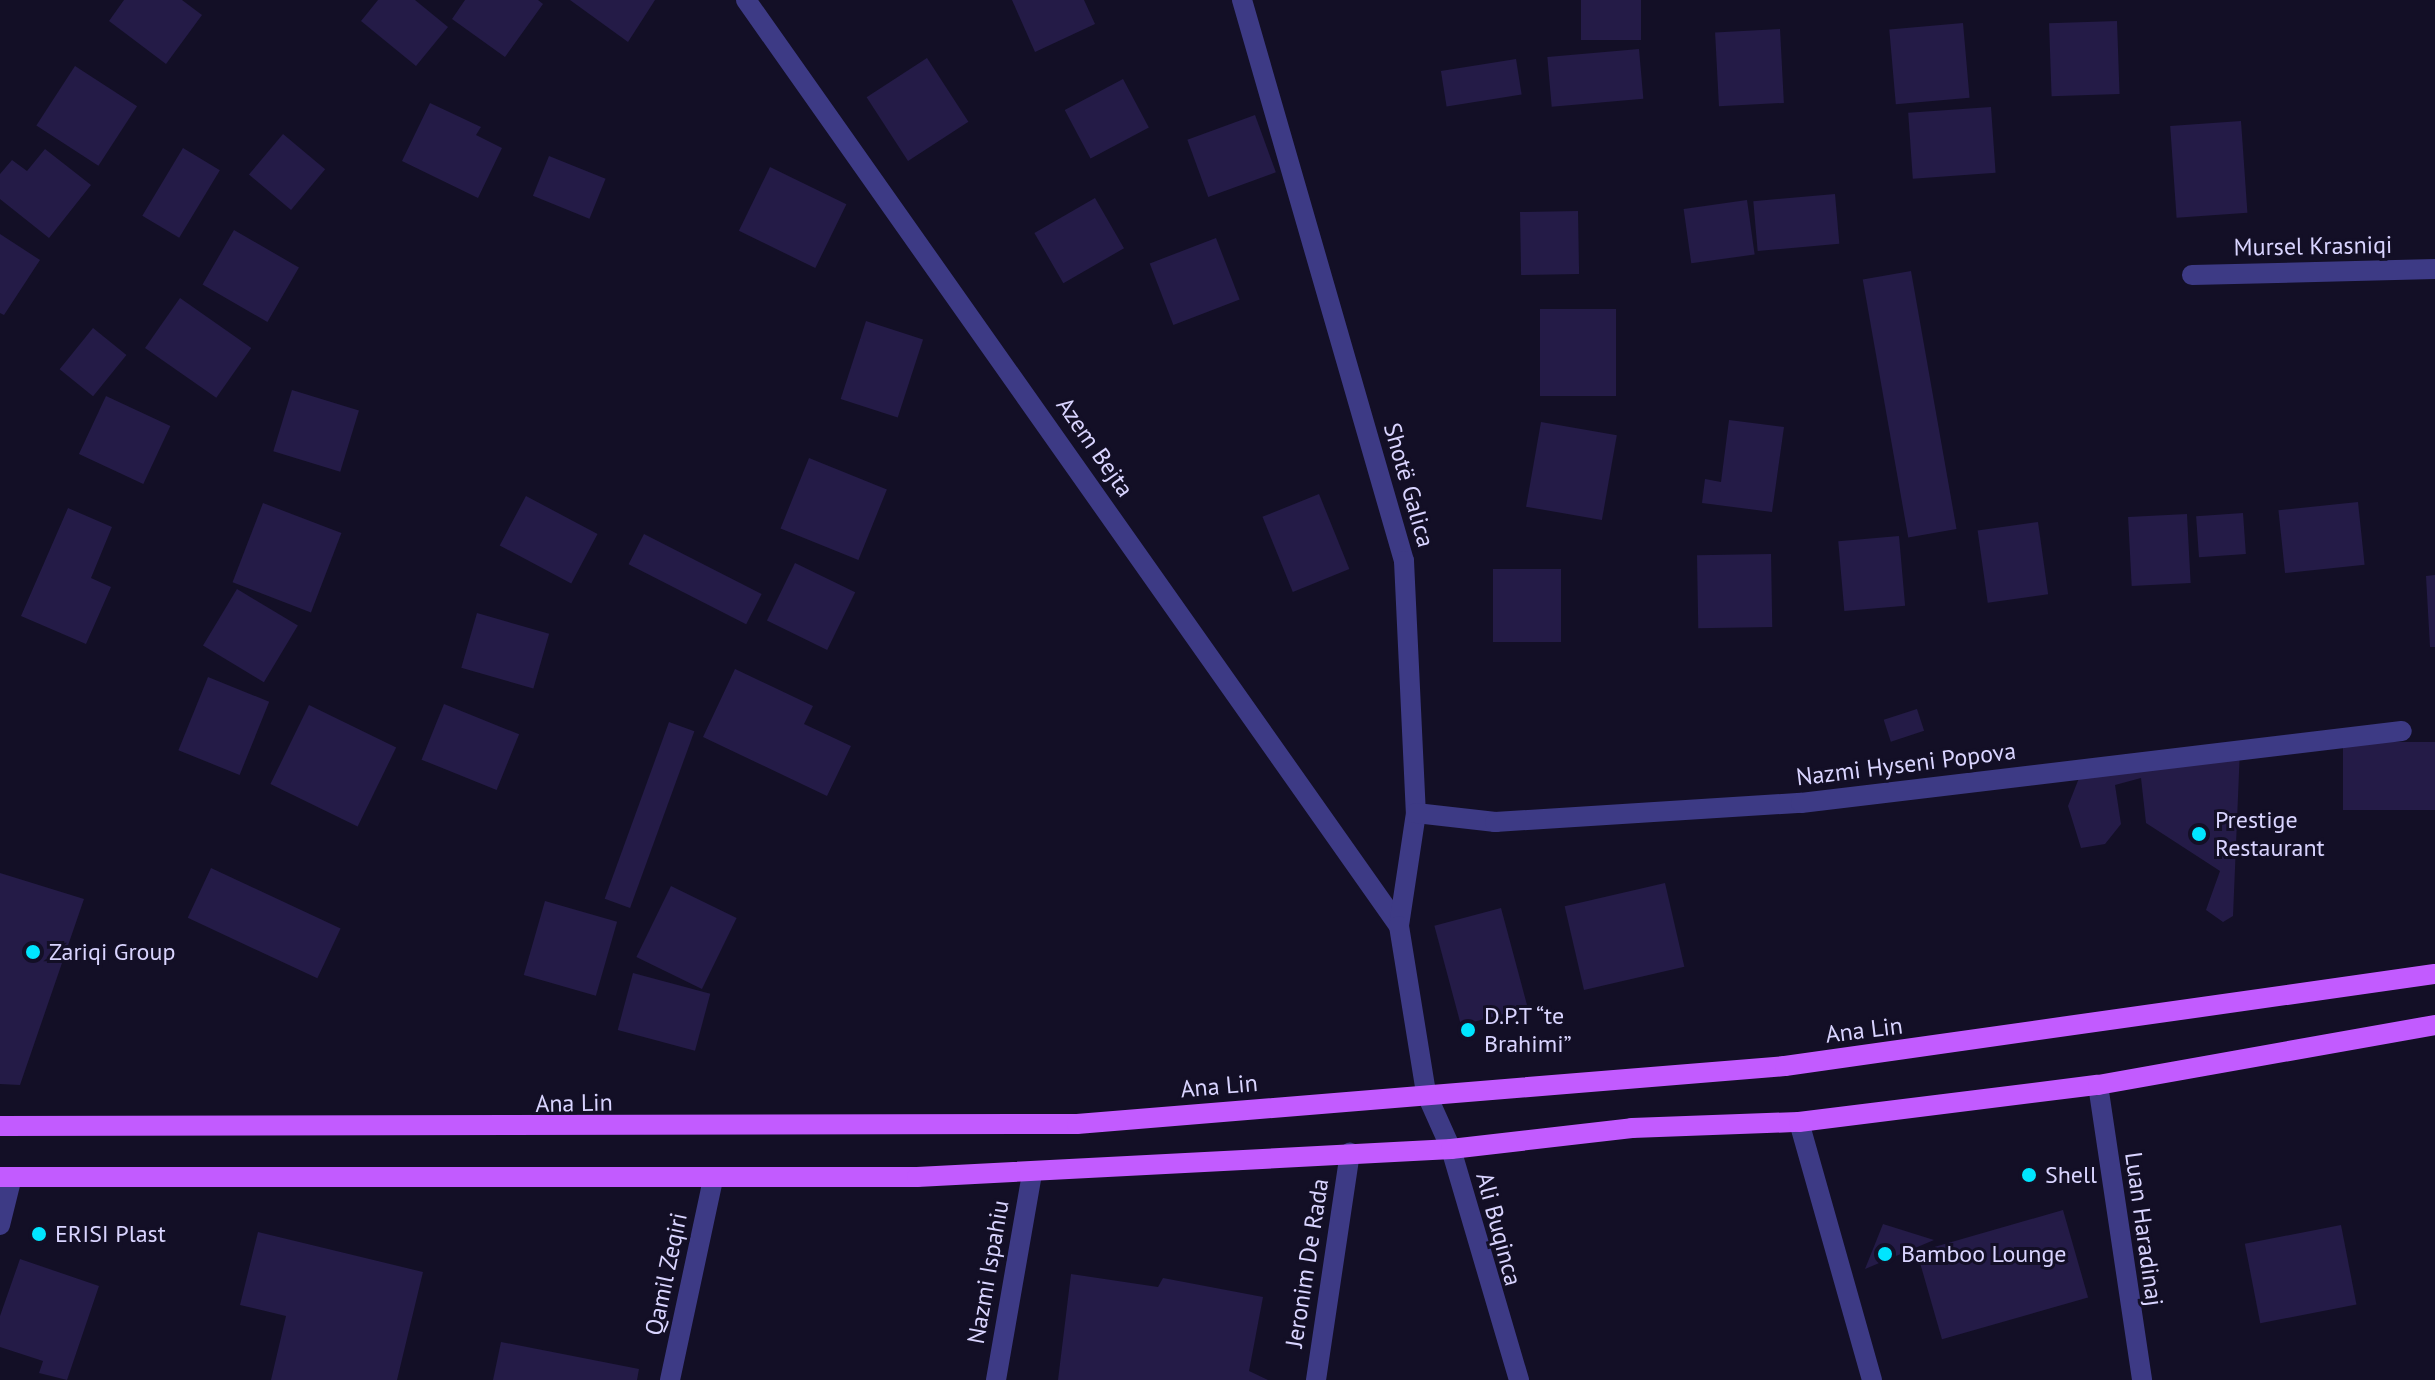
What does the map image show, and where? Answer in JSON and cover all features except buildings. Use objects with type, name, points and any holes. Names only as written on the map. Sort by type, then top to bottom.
[{"type":"main road","name":"Ana Lin","points":[[0,1126],[1048,1125],[1801,1064],[2435,974]]},
{"type":"main road","points":[[6,1177],[713,1179],[1032,1173],[1451,1149],[1632,1128],[1799,1122],[2098,1085],[2435,1025]]},
{"type":"street","name":"Azem Bejta","points":[[746,0],[1399,926]]},
{"type":"street","name":"Shotë Galica","points":[[1242,0],[1404,561],[1416,813],[1399,926],[1426,1093]]},
{"type":"street","name":"Mursel Krasniqi","points":[[2192,275],[2435,269]]},
{"type":"street","name":"Nazmi Hyseni Popova","points":[[1416,813],[1495,822],[1801,803],[2402,731]]},
{"type":"street","name":"Luan Haradinaj","points":[[2098,1085],[2135,1378]]},
{"type":"street","name":"Ali Buqinca","points":[[1426,1093],[1451,1149],[1519,1380]]},
{"type":"street","points":[[1799,1122],[1872,1380]]},
{"type":"street","name":"Jeronim De Rada","points":[[1316,1380],[1350,1153]]},
{"type":"street","name":"Nazmi Ispahiu","points":[[996,1380],[1032,1173]]},
{"type":"street","points":[[0,1225],[6,1177]]},
{"type":"street","name":"Qamil Zeqiri","points":[[670,1380],[713,1179]]},
{"type":"place","name":"Prestige Restaurant","points":[[2199,834]]},
{"type":"place","name":"Zariqi Group","points":[[33,952]]},
{"type":"place","name":"D.P.T “te Brahimi”","points":[[1468,1030]]},
{"type":"place","name":"Shell","points":[[2029,1175]]},
{"type":"place","name":"ERISI Plast","points":[[39,1234]]},
{"type":"place","name":"Bamboo Lounge","points":[[1885,1254]]}]
